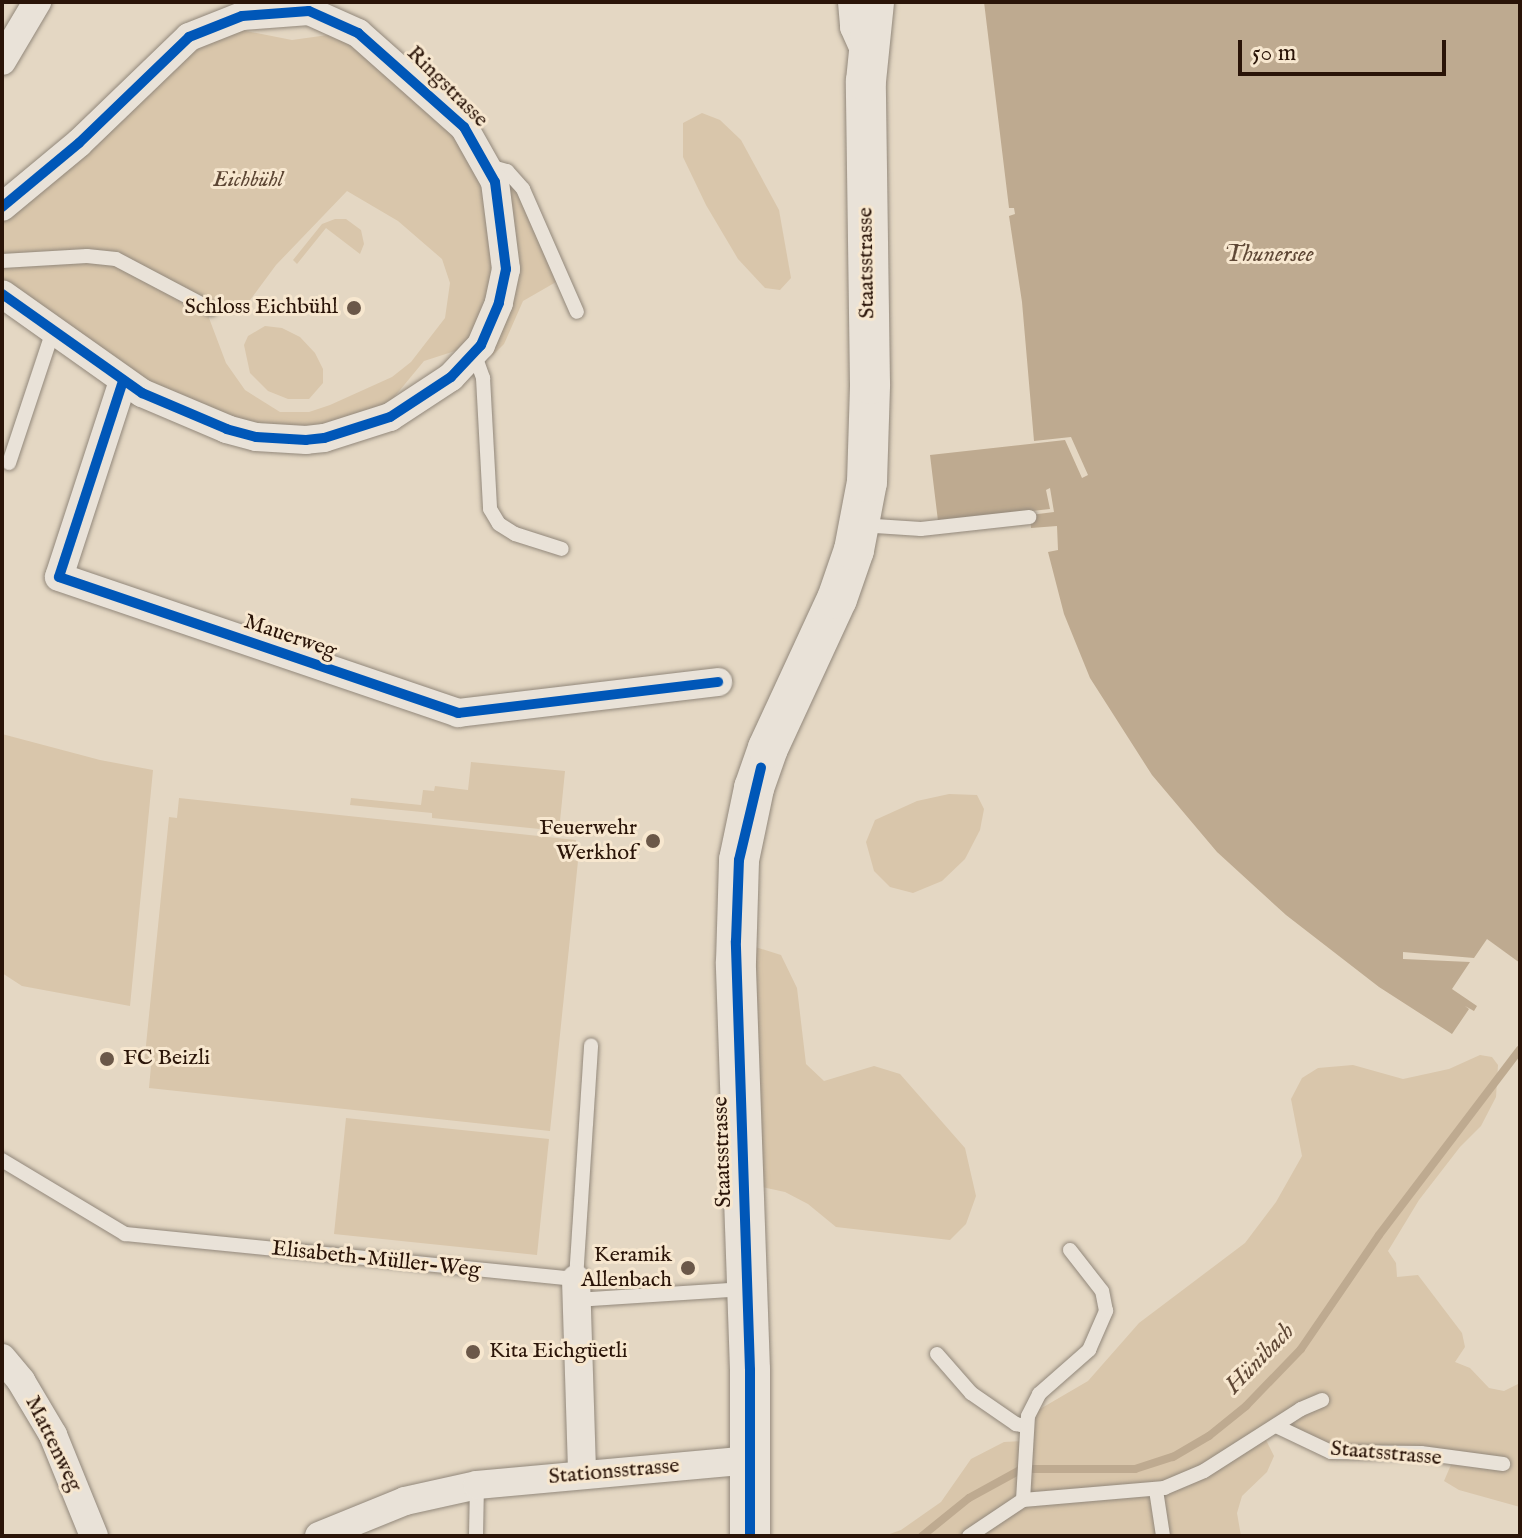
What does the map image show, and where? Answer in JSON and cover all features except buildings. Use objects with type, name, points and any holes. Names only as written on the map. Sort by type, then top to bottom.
[{"type":"main road","name":"Staatsstrasse","points":[[750,1536],[748,1289],[736,962],[739,860],[754,788],[768,748],[837,599],[859,525],[870,450],[865,223],[868,55],[874,2]]},
{"type":"street","points":[[2,61],[37,2]]},
{"type":"street","points":[[852,2],[857,37],[868,55]]},
{"type":"street","name":"Ringstrasse","points":[[2,207],[79,143],[189,37],[224,20],[272,11],[309,11],[358,33],[443,105],[464,127],[489,166],[500,204],[506,269],[491,326],[474,353],[451,377],[390,417],[324,438],[306,440],[256,437],[227,429],[142,393],[2,294]]},
{"type":"street","name":"Mauerweg","points":[[123,381],[59,577],[458,713],[718,682]]},
{"type":"street","points":[[575,1290],[582,1474]]},
{"type":"street","name":"Mattenweg","points":[[2,1358],[21,1381],[53,1435],[94,1536]]},
{"type":"street","name":"Stationsstrasse","points":[[319,1536],[405,1501],[477,1485],[751,1460]]},
{"type":"lane","name":"Ringstrasse","points":[[489,166],[507,171],[523,189],[577,312]]},
{"type":"lane","points":[[2,261],[87,256],[116,259],[211,309]]},
{"type":"lane","points":[[9,463],[53,331]]},
{"type":"lane","points":[[474,353],[483,378],[490,509],[499,524],[515,534],[562,549]]},
{"type":"lane","points":[[859,525],[921,529],[1029,517]]},
{"type":"lane","points":[[591,1045],[575,1290],[748,1289]]},
{"type":"lane","name":"Elisabeth-Müller-Weg","points":[[2,1160],[125,1234],[575,1290]]},
{"type":"lane","points":[[1023,1500],[1025,1426],[1039,1394],[1076,1365],[1098,1336],[1104,1322],[1106,1311],[1102,1291],[1070,1250]]},
{"type":"lane","points":[[937,1354],[971,1393],[995,1411],[1025,1426]]},
{"type":"lane","points":[[969,1536],[1006,1508],[1023,1500],[1156,1490],[1204,1471],[1322,1400]]},
{"type":"lane","name":"Staatsstrasse","points":[[1276,1426],[1331,1452],[1421,1453],[1503,1464]]},
{"type":"lane","points":[[476,1536],[477,1485]]},
{"type":"lane","points":[[1156,1490],[1163,1536]]},
{"type":"green space","name":"Eichbühl","points":[[349,27],[507,171],[563,278],[523,301],[504,344],[493,355],[478,360],[473,354],[455,351],[424,361],[371,425],[227,429],[2,294],[2,207],[171,53],[241,30],[292,40],[335,34]],"holes":[[[347,191],[398,221],[442,259],[450,283],[445,318],[411,362],[392,377],[309,412],[280,412],[245,390],[226,363],[209,318],[211,309],[221,300],[242,311],[276,265]]]},
{"type":"green space","points":[[702,113],[720,120],[741,140],[779,210],[791,278],[780,290],[765,288],[738,259],[706,205],[683,157],[683,123]]},
{"type":"green space","points":[[346,219],[361,230],[364,244],[360,254],[326,228],[297,264],[293,260],[322,224]]},
{"type":"green space","points":[[265,326],[282,328],[300,337],[315,353],[323,369],[323,383],[309,399],[288,399],[268,391],[250,373],[244,345],[248,336]]},
{"type":"green space","points":[[2,734],[100,760],[153,770],[130,1006],[22,986],[2,973]]},
{"type":"green space","points":[[471,762],[565,771],[559,831],[432,818],[432,813],[350,805],[351,798],[421,805],[423,790],[434,791],[435,786],[468,790]]},
{"type":"green space","points":[[949,794],[977,795],[984,809],[980,830],[965,859],[942,881],[913,893],[890,887],[874,871],[866,842],[875,820],[917,801]]},
{"type":"green space","points":[[179,798],[576,840],[573,860],[578,861],[550,1131],[149,1088],[151,1066],[144,1065],[169,817],[177,818]]},
{"type":"green space","points":[[736,941],[781,955],[797,988],[806,1064],[824,1081],[874,1066],[900,1074],[965,1148],[976,1196],[966,1224],[950,1240],[836,1227],[808,1204],[785,1192],[744,1183]]},
{"type":"green space","points":[[1480,1055],[1492,1057],[1498,1065],[1496,1097],[1481,1126],[1460,1147],[1419,1200],[1388,1251],[1396,1263],[1397,1277],[1418,1275],[1462,1333],[1465,1347],[1455,1362],[1470,1368],[1489,1388],[1504,1391],[1520,1383],[1520,1507],[1459,1490],[1444,1481],[1453,1460],[1350,1453],[1276,1426],[1263,1434],[1274,1456],[1267,1472],[1242,1496],[1237,1513],[1241,1536],[884,1536],[901,1530],[941,1502],[971,1459],[1004,1442],[1025,1441],[1028,1416],[1088,1381],[1139,1323],[1245,1243],[1276,1202],[1302,1156],[1291,1099],[1302,1078],[1318,1068],[1353,1065],[1403,1079],[1449,1069]]},
{"type":"green space","points":[[346,1118],[549,1139],[537,1255],[334,1234]]},
{"type":"water","name":"Thunersee","points":[[984,2],[1520,2],[1520,963],[1487,939],[1474,958],[1403,952],[1403,959],[1470,962],[1452,989],[1477,1006],[1474,1011],[1465,1006],[1469,1009],[1452,1034],[1379,987],[1286,915],[1217,852],[1152,775],[1090,678],[1064,614],[1048,552],[1058,550],[1057,526],[1031,528],[1030,515],[1054,512],[1050,488],[1046,490],[1050,509],[938,521],[930,455],[1065,440],[1082,478],[1088,475],[1071,437],[1034,441],[1022,302],[1009,216],[1015,214],[1014,208],[1009,208]]},
{"type":"waterway","name":"Hünibach","points":[[922,1536],[969,1498],[1022,1469],[1135,1469],[1173,1457],[1209,1436],[1246,1406],[1301,1349],[1379,1235],[1520,1049]]},
{"type":"cycle path","points":[[2,207],[79,143],[189,37],[242,16],[309,11],[358,33],[464,127],[495,182],[506,269],[499,303],[481,345],[451,377],[390,417],[324,438],[306,440],[256,437],[227,429],[142,393],[2,294]]},
{"type":"cycle path","points":[[123,381],[59,577],[458,713],[718,682]]},
{"type":"cycle path","points":[[750,1536],[750,1370],[736,941],[739,860],[761,768]]},
{"type":"place","name":"Schloss Eichbühl","points":[[354,308]]},
{"type":"place","name":"Feuerwehr Werkhof","points":[[653,841]]},
{"type":"place","name":"FC Beizli","points":[[107,1059]]},
{"type":"place","name":"Keramik Allenbach","points":[[688,1268]]},
{"type":"place","name":"Kita Eichgüetli","points":[[473,1352]]}]
